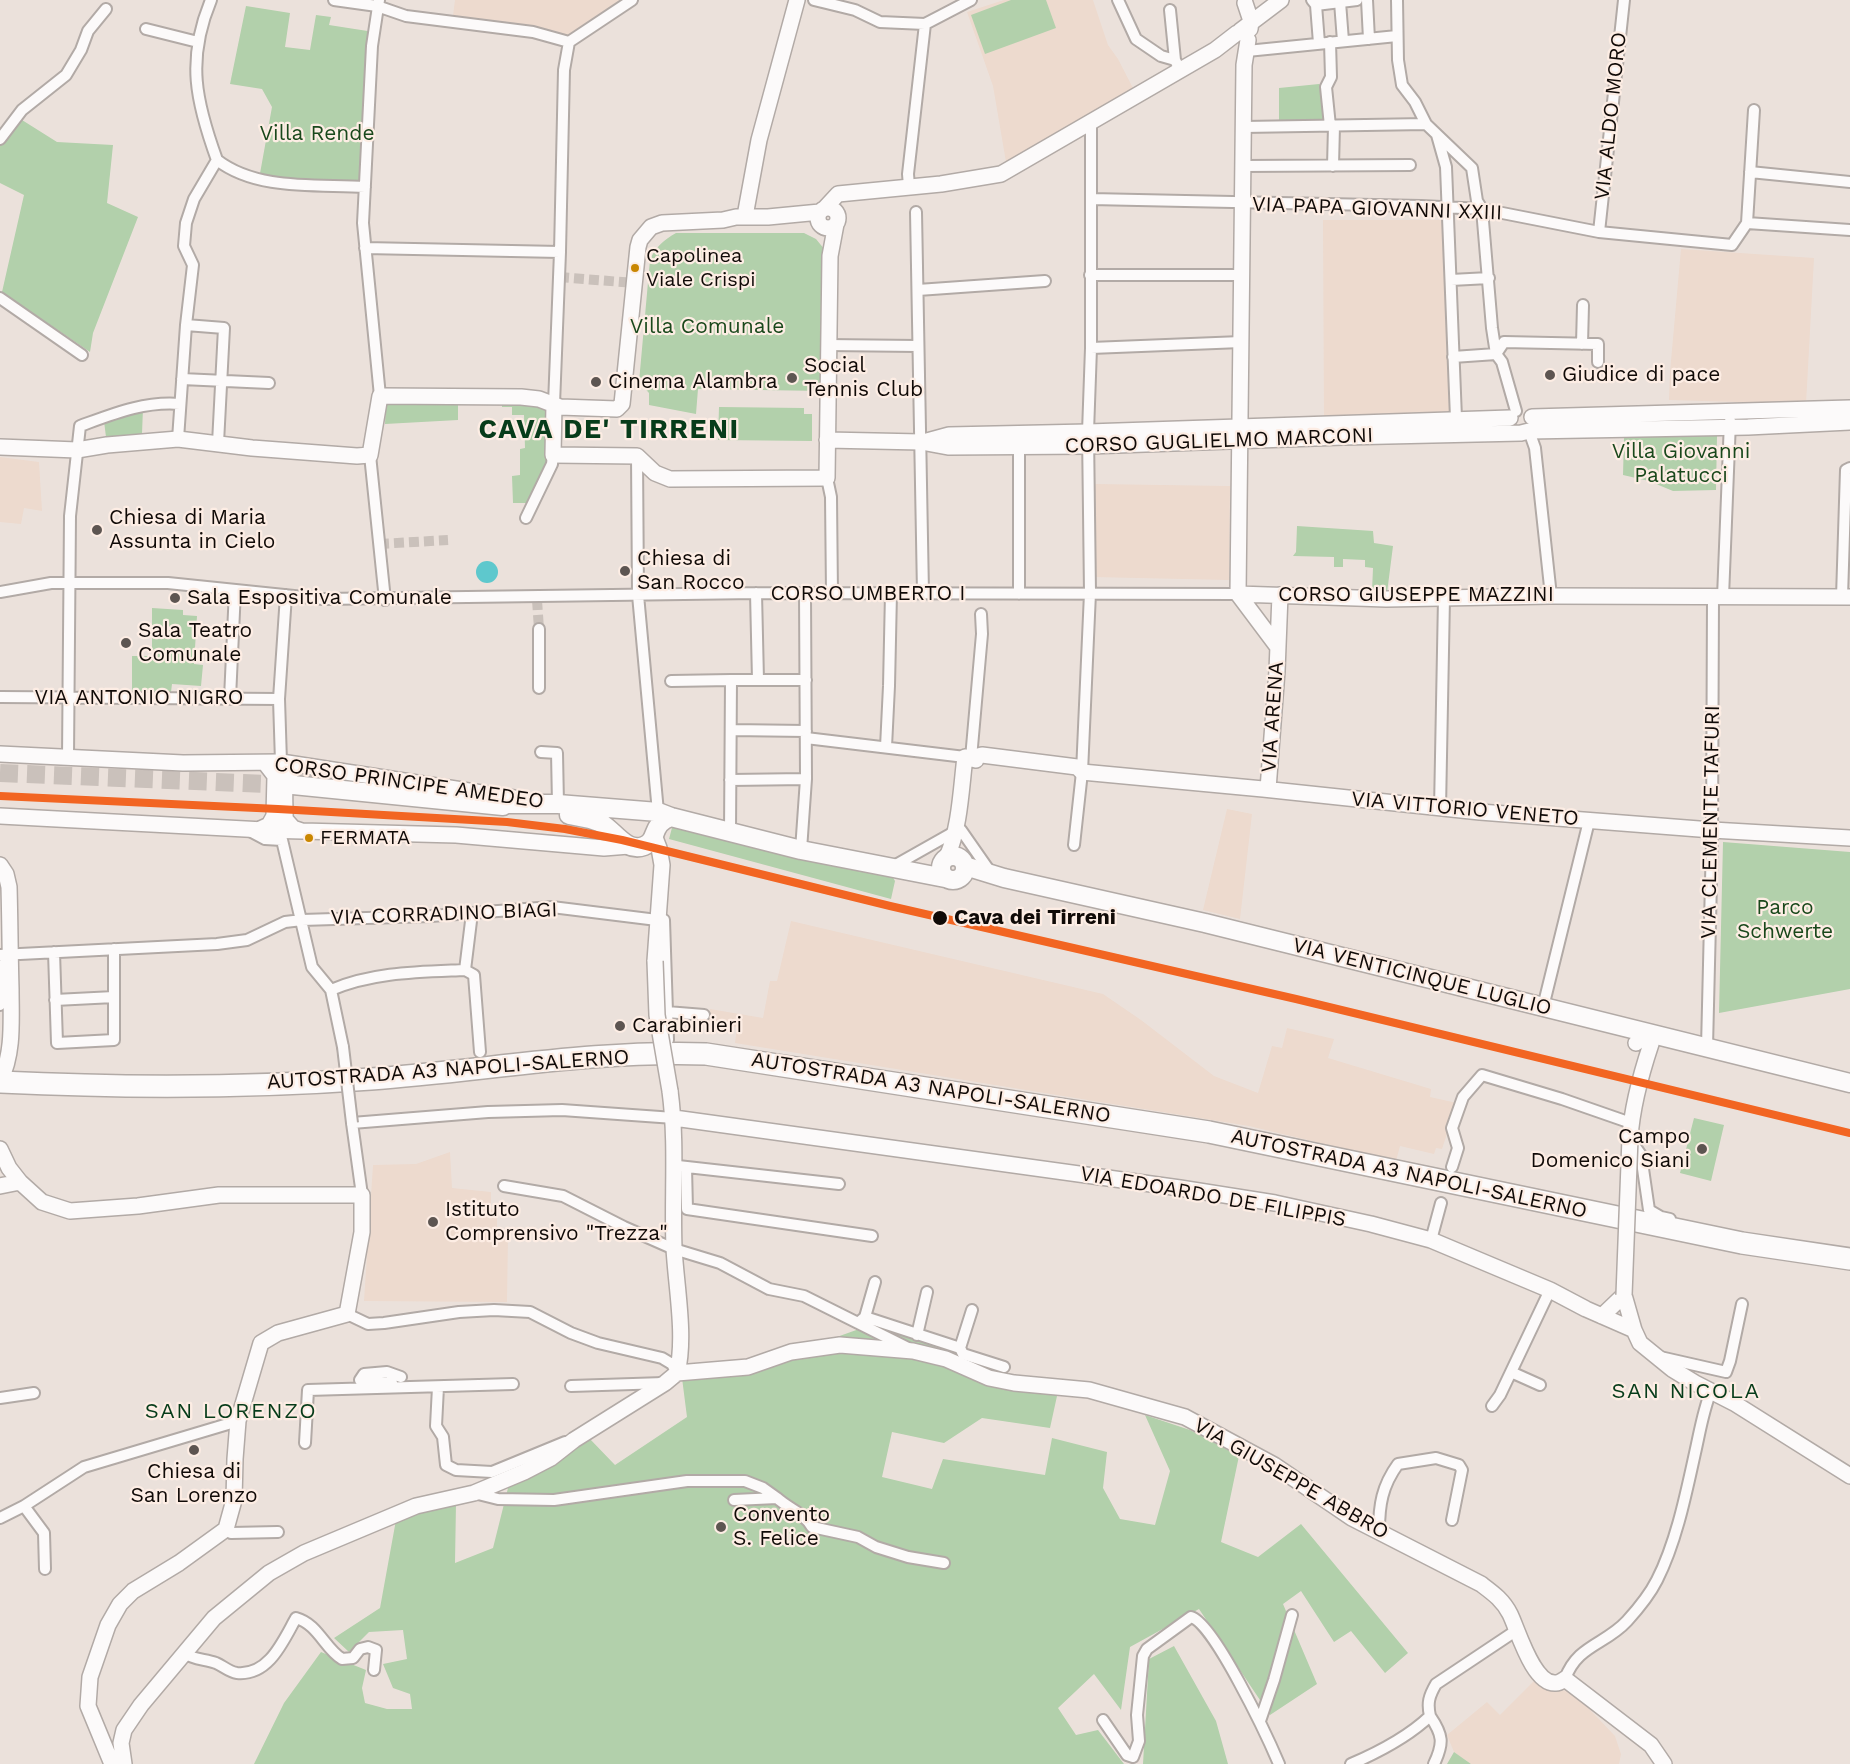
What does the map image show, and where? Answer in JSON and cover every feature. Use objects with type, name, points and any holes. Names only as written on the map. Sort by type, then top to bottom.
[{"type":"highway","name":"AUTOSTRADA A3 NAPOLI-SALERNO","points":[[0,1081],[146,1087],[281,1084],[373,1079],[578,1059],[678,1053],[706,1054],[1209,1132],[1742,1243],[1850,1259]]},
{"type":"highway","name":"AUTOSTRADA A3 NAPOLI-SALERNO","points":[[0,1095],[147,1101],[282,1098],[620,1070],[703,1068],[1238,1151],[1738,1256],[1850,1273]]},
{"type":"main road","points":[[293,785],[491,804],[595,820],[634,849],[652,840],[659,823],[730,832],[801,850],[896,869]]},
{"type":"main road","points":[[491,804],[558,804]]},
{"type":"main road","name":"CORSO PRINCIPE AMEDEO","points":[[558,804],[637,811],[650,822],[659,823]]},
{"type":"main road","name":"VIA VENTICINQUE LUGLIO","points":[[896,869],[934,862],[993,875],[1205,923],[1543,1007],[1637,1035],[1682,1041],[1850,1083]]},
{"type":"street","points":[[210,0],[198,42],[196,90],[204,124],[217,160],[228,169],[254,179],[288,183],[365,186]]},
{"type":"street","points":[[334,0],[378,3],[406,15],[533,32],[569,42]]},
{"type":"street","points":[[526,518],[552,464],[553,455],[564,70],[569,42],[632,0]]},
{"type":"street","points":[[740,217],[797,0]]},
{"type":"street","points":[[814,0],[855,10],[880,22],[925,24],[971,0]]},
{"type":"street","points":[[1118,0],[1136,39],[1177,65]]},
{"type":"street","points":[[1244,41],[1281,0]]},
{"type":"street","points":[[1333,165],[1332,126],[1326,87],[1331,77],[1314,2],[1357,0]]},
{"type":"street","points":[[1366,0],[1369,39]]},
{"type":"street","points":[[1396,0],[1399,74],[1402,85],[1415,102],[1426,124],[1472,168],[1477,201],[1482,209],[1492,328],[1496,354],[1502,362],[1513,414],[1512,428],[1530,428]]},
{"type":"street","name":"VIA ALDO MORO","points":[[1599,232],[1624,0]]},
{"type":"street","points":[[1238,594],[1245,2]]},
{"type":"street","points":[[1340,2],[1343,41]]},
{"type":"street","points":[[378,3],[372,46],[363,223],[380,396],[370,455],[385,600]]},
{"type":"street","points":[[0,139],[22,110],[66,75],[81,50],[88,31],[106,9]]},
{"type":"street","points":[[1170,10],[1177,65]]},
{"type":"street","points":[[909,186],[908,174],[925,24]]},
{"type":"street","points":[[146,29],[198,42]]},
{"type":"street","points":[[832,594],[831,497],[827,478],[830,256],[824,219],[838,194],[941,184],[1001,174],[1090,123],[1177,65],[1244,41],[1324,43],[1397,36]]},
{"type":"street","points":[[1754,110],[1747,223],[1850,230]]},
{"type":"street","points":[[1074,844],[1082,772],[1090,593],[1090,123]]},
{"type":"street","points":[[1244,127],[1426,124]]},
{"type":"street","points":[[1437,135],[1446,167],[1456,418]]},
{"type":"street","points":[[178,440],[186,325],[193,265],[184,246],[186,223],[195,199],[217,160]]},
{"type":"street","points":[[1243,166],[1410,165]]},
{"type":"street","points":[[1750,172],[1850,182]]},
{"type":"street","name":"VIA PAPA GIOVANNI XXIII","points":[[1090,199],[1482,209],[1599,232],[1732,245],[1747,223]]},
{"type":"street","points":[[916,212],[923,593]]},
{"type":"street","points":[[554,404],[561,401],[612,403],[618,397],[631,250],[639,229],[660,215],[723,214],[740,217]]},
{"type":"street","points":[[380,396],[521,397],[560,407],[616,409],[622,404],[635,268],[640,240],[651,227],[662,223],[794,214],[824,219]]},
{"type":"street","points":[[365,248],[560,252]]},
{"type":"street","points":[[1090,275],[1242,275]]},
{"type":"street","points":[[1451,280],[1489,278]]},
{"type":"street","points":[[918,290],[1045,282]]},
{"type":"street","points":[[0,298],[82,355]]},
{"type":"street","points":[[1582,344],[1583,305]]},
{"type":"street","points":[[186,325],[224,328],[218,443]]},
{"type":"street","points":[[1090,348],[1240,342]]},
{"type":"street","points":[[1496,354],[1504,342],[1598,345],[1598,362]]},
{"type":"street","points":[[827,345],[918,346]]},
{"type":"street","points":[[1453,357],[1496,354]]},
{"type":"street","points":[[182,379],[269,383]]},
{"type":"street","points":[[68,757],[70,516],[80,426],[159,402],[180,404]]},
{"type":"street","name":"CORSO GUGLIELMO MARCONI","points":[[1730,420],[1850,408]]},
{"type":"street","points":[[1513,414],[1524,410],[1535,448],[1551,596]]},
{"type":"street","name":"CORSO GUGLIELMO MARCONI","points":[[827,440],[921,442],[948,447],[1019,440],[1327,430],[1392,421],[1513,414]]},
{"type":"street","name":"CORSO GUGLIELMO MARCONI","points":[[1327,430],[1392,437],[1583,423],[1730,420],[1850,422]]},
{"type":"street","name":"VIA CLEMENTE TAFURI","points":[[1707,1047],[1718,597],[1730,420]]},
{"type":"street","points":[[1392,421],[1392,437]]},
{"type":"street","points":[[0,447],[77,450],[107,445],[178,440],[252,448],[370,455]]},
{"type":"street","points":[[1019,440],[1019,594]]},
{"type":"street","points":[[553,455],[638,456],[655,473],[670,479],[827,478]]},
{"type":"street","points":[[638,456],[638,595],[662,865],[655,961],[657,1015],[687,1209],[872,1236]]},
{"type":"street","points":[[1846,597],[1844,495],[1846,470],[1850,468]]},
{"type":"street","name":"CORSO UMBERTO I","points":[[0,592],[51,583],[168,583],[323,599],[385,600],[756,593],[982,595]]},
{"type":"street","points":[[230,698],[235,590]]},
{"type":"street","points":[[756,593],[758,680]]},
{"type":"street","points":[[886,747],[890,686],[891,593]]},
{"type":"street","points":[[801,850],[806,779],[804,594]]},
{"type":"street","name":"CORSO GIUSEPPE MAZZINI","points":[[982,595],[1238,594],[1386,599],[1551,596],[1846,597]]},
{"type":"street","name":"VIA ARENA","points":[[1238,594],[1278,646]]},
{"type":"street","points":[[282,762],[279,699],[286,595]]},
{"type":"street","points":[[1257,618],[1259,600],[1274,595]]},
{"type":"street","name":"VIA ARENA","points":[[1268,789],[1278,646],[1274,595]]},
{"type":"street","points":[[1440,809],[1444,598]]},
{"type":"street","points":[[953,867],[959,845],[958,831],[982,634],[981,614]]},
{"type":"street","points":[[538,628],[539,688]]},
{"type":"street","points":[[730,832],[731,680]]},
{"type":"street","points":[[671,681],[806,680]]},
{"type":"street","name":"VIA ANTONIO NIGRO","points":[[0,697],[279,699]]},
{"type":"street","points":[[731,730],[806,735],[968,758]]},
{"type":"street","points":[[541,752],[557,753],[558,804]]},
{"type":"street","name":"CORSO PRINCIPE AMEDEO","points":[[0,754],[183,763],[282,762],[437,788],[558,804]]},
{"type":"street","name":"VIA VITTORIO VENETO","points":[[968,758],[987,765],[1074,775],[1082,772],[1268,789],[1440,809],[1850,838]]},
{"type":"street","points":[[253,830],[269,825],[274,816],[275,776],[265,763]]},
{"type":"street","points":[[300,765],[289,772],[286,779],[285,819],[293,828],[302,831]]},
{"type":"street","points":[[730,780],[806,779]]},
{"type":"street","points":[[0,816],[253,830],[456,835],[634,849],[649,854],[662,865]]},
{"type":"street","points":[[1543,1007],[1588,821]]},
{"type":"street","points":[[253,830],[265,839],[282,840],[312,967],[331,990],[343,1047],[362,1195],[362,1232],[347,1314]]},
{"type":"street","points":[[896,869],[958,831]]},
{"type":"street","points":[[958,831],[993,875]]},
{"type":"street","points":[[0,866],[6,874],[9,887],[5,1009],[10,1045],[7,1067],[0,1081]]},
{"type":"street","points":[[660,899],[664,924],[668,1040]]},
{"type":"street","name":"VIA CORRADINO BIAGI","points":[[5,955],[217,944],[247,940],[285,922],[302,920],[431,916],[552,907],[657,920]]},
{"type":"street","points":[[465,970],[472,913]]},
{"type":"street","points":[[54,952],[57,1043],[114,1040],[114,949]]},
{"type":"street","points":[[331,990],[354,980],[411,973],[465,970],[474,975],[480,1052]]},
{"type":"street","points":[[55,1000],[114,998]]},
{"type":"street","points":[[667,1012],[704,1015]]},
{"type":"street","points":[[1634,1330],[1624,1296],[1630,1138],[1638,1086],[1651,1044],[1637,1035]]},
{"type":"street","points":[[1643,1066],[1665,1045],[1682,1041]]},
{"type":"street","points":[[1452,1167],[1458,1148],[1452,1128],[1463,1097],[1482,1075],[1631,1122]]},
{"type":"street","points":[[352,1123],[488,1112],[552,1110],[674,1118]]},
{"type":"street","name":"VIA EDOARDO DE FILIPPIS","points":[[674,1118],[1275,1203],[1431,1239],[1550,1290],[1634,1330],[1640,1343],[1672,1369],[1751,1413],[1850,1476]]},
{"type":"street","points":[[1630,1138],[1641,1155],[1649,1210],[1661,1217],[1708,1227],[1850,1249]]},
{"type":"street","points":[[0,1149],[9,1168],[20,1182],[42,1202],[70,1211],[138,1206],[219,1195],[362,1195]]},
{"type":"street","points":[[679,1166],[839,1184]]},
{"type":"street","points":[[124,1764],[121,1743],[124,1730],[214,1618],[269,1573],[304,1553],[416,1506],[474,1493],[533,1468],[665,1383],[677,1372],[681,1350],[674,1249],[679,1166]]},
{"type":"street","points":[[0,1186],[20,1182]]},
{"type":"street","points":[[504,1186],[563,1196],[604,1218],[674,1249],[720,1263],[769,1288],[804,1296],[862,1320],[960,1348]]},
{"type":"street","points":[[1431,1239],[1442,1203]]},
{"type":"street","points":[[862,1320],[875,1282]]},
{"type":"street","points":[[1492,1406],[1550,1290]]},
{"type":"street","points":[[917,1335],[927,1292]]},
{"type":"street","points":[[1608,1318],[1624,1296]]},
{"type":"street","points":[[1658,1356],[1726,1372],[1742,1304]]},
{"type":"street","points":[[972,1310],[960,1348],[963,1354],[1005,1366]]},
{"type":"street","points":[[112,1764],[88,1706],[90,1677],[108,1625],[120,1604],[133,1591],[179,1563],[226,1529],[234,1500],[234,1459],[238,1421],[261,1343],[278,1333],[347,1314],[368,1324],[459,1312],[530,1312],[571,1333],[598,1343],[662,1358],[672,1364],[677,1372]]},
{"type":"street","points":[[862,1320],[913,1351]]},
{"type":"street","name":"VIA GIUSEPPE ABBRO","points":[[677,1372],[748,1367],[791,1352],[840,1345],[913,1351],[946,1359],[989,1378],[1014,1383],[1089,1390],[1185,1417],[1274,1465],[1352,1518],[1481,1584],[1498,1597],[1510,1614],[1532,1665],[1547,1681],[1556,1683],[1565,1679]]},
{"type":"street","points":[[1511,1372],[1540,1385]]},
{"type":"street","points":[[305,1443],[308,1390],[400,1382],[438,1386],[513,1384]]},
{"type":"street","points":[[572,1386],[665,1383]]},
{"type":"street","points":[[1695,1383],[1702,1411]]},
{"type":"street","points":[[438,1386],[436,1426],[443,1437],[446,1466],[456,1470],[492,1473],[564,1442],[574,1440]]},
{"type":"street","points":[[1664,1764],[1651,1745],[1565,1679],[1570,1666],[1578,1657],[1626,1622],[1656,1581],[1672,1542],[1693,1465],[1702,1411],[1711,1391]]},
{"type":"street","points":[[0,1398],[34,1393]]},
{"type":"street","points":[[0,1518],[24,1506],[84,1467],[238,1421]]},
{"type":"street","points":[[1379,1532],[1379,1507],[1388,1478],[1398,1464],[1436,1458],[1459,1465],[1462,1470],[1452,1520]]},
{"type":"street","points":[[474,1493],[498,1499],[554,1500],[687,1481],[745,1481],[763,1488],[787,1507],[806,1517],[812,1527],[858,1537],[876,1547],[908,1557],[944,1563]]},
{"type":"street","points":[[734,1500],[777,1498]]},
{"type":"street","points":[[24,1506],[44,1533],[45,1569]]},
{"type":"street","points":[[226,1529],[231,1533],[278,1532]]},
{"type":"street","points":[[1260,1721],[1292,1615]]},
{"type":"street","points":[[1103,1720],[1127,1755],[1133,1757],[1139,1741],[1137,1714],[1143,1656],[1147,1649],[1191,1617],[1198,1619],[1211,1635],[1260,1721],[1279,1764]]},
{"type":"street","points":[[184,1653],[192,1658],[216,1663],[229,1671],[238,1673],[258,1670],[286,1640],[296,1618],[303,1620],[317,1632],[332,1653],[342,1659],[353,1658],[360,1649],[368,1647],[376,1650],[374,1670]]},
{"type":"street","points":[[1434,1764],[1442,1740],[1439,1729],[1430,1716],[1428,1705],[1430,1694],[1436,1684],[1516,1630]]},
{"type":"street","points":[[1351,1764],[1379,1752],[1422,1724],[1430,1716]]},
{"type":"shaded area","points":[[455,0],[626,0],[572,36],[453,16]]},
{"type":"shaded area","points":[[1004,0],[1093,0],[1108,45],[1134,90],[1017,158],[1006,162],[993,86],[967,12]]},
{"type":"shaded area","points":[[1323,220],[1448,220],[1456,418],[1324,423]]},
{"type":"shaded area","points":[[1681,249],[1814,258],[1806,404],[1669,400]]},
{"type":"shaded area","points":[[0,457],[39,462],[42,511],[24,508],[21,524],[0,522]]},
{"type":"shaded area","points":[[1094,484],[1230,486],[1229,580],[1092,577]]},
{"type":"shaded area","points":[[1227,809],[1252,814],[1240,919],[1203,910]]},
{"type":"shaded area","points":[[791,921],[1103,994],[1214,1076],[1258,1093],[1272,1046],[1282,1048],[1287,1028],[1334,1039],[1328,1058],[1431,1089],[1430,1097],[1457,1103],[1442,1149],[1436,1148],[1434,1154],[1400,1146],[1396,1161],[1249,1126],[735,1043],[737,1027],[709,1023],[710,1009],[763,1018],[770,981],[777,981]]},
{"type":"shaded area","name":"Istituto Comprensivo \"Trezza\"","points":[[450,1152],[452,1188],[491,1192],[491,1209],[497,1210],[497,1234],[508,1235],[507,1302],[364,1301],[373,1165],[416,1164]]},
{"type":"shaded area","points":[[1535,1680],[1555,1690],[1572,1691],[1615,1736],[1621,1754],[1619,1764],[1471,1764],[1454,1752],[1447,1735],[1487,1702],[1500,1715]]},
{"type":"green space","points":[[1011,0],[1046,0],[1056,28],[985,54],[971,15]]},
{"type":"green space","name":"Villa Rende","points":[[246,6],[290,13],[285,47],[310,50],[316,15],[331,17],[329,25],[374,32],[365,187],[259,179],[272,107],[262,89],[230,84]]},
{"type":"green space","points":[[1319,84],[1324,88],[1325,121],[1279,123],[1279,88]]},
{"type":"green space","points":[[22,120],[57,142],[113,145],[107,203],[138,217],[93,333],[90,352],[2,292],[24,195],[0,183],[0,142]]},
{"type":"green space","name":"Villa Comunale","points":[[676,233],[804,233],[816,239],[825,250],[822,391],[698,389],[696,414],[649,405],[649,393],[639,382],[650,260],[661,244]]},
{"type":"green space","points":[[458,399],[458,420],[385,424],[386,400]]},
{"type":"green space","points":[[502,399],[547,406],[546,466],[528,503],[513,503],[512,476],[520,475],[520,449],[525,448],[524,415],[512,415],[512,407],[502,407]]},
{"type":"green space","points":[[719,407],[804,408],[804,414],[812,414],[812,441],[718,440]]},
{"type":"green space","points":[[143,408],[142,434],[106,437],[104,421]]},
{"type":"green space","name":"Villa Giovanni Palatucci","points":[[1717,436],[1716,490],[1673,491],[1649,481],[1623,475],[1624,438]]},
{"type":"green space","points":[[1297,526],[1373,531],[1374,543],[1393,546],[1387,593],[1372,591],[1373,568],[1365,567],[1365,560],[1343,559],[1343,567],[1334,567],[1334,557],[1293,556],[1296,552]]},
{"type":"green space","points":[[152,608],[183,610],[183,615],[197,616],[194,664],[203,665],[201,686],[172,684],[171,692],[132,694],[132,656],[152,656]]},
{"type":"green space","points":[[673,824],[892,876],[895,881],[891,899],[669,839]]},
{"type":"green space","name":"Parco Schwerte","points":[[1723,842],[1850,852],[1850,989],[1719,1013]]},
{"type":"green space","name":"Campo Domenico Siani","points":[[1694,1118],[1724,1125],[1711,1181],[1680,1173]]},
{"type":"green space","points":[[876,1323],[1057,1396],[1050,1428],[982,1418],[944,1443],[892,1432],[882,1477],[932,1489],[943,1459],[1045,1475],[1052,1438],[1107,1452],[1103,1488],[1120,1519],[1155,1525],[1170,1471],[1145,1415],[1190,1430],[1239,1456],[1221,1542],[1258,1557],[1301,1524],[1408,1653],[1385,1673],[1351,1631],[1334,1642],[1301,1591],[1283,1604],[1317,1684],[1270,1715],[1199,1609],[1130,1647],[1121,1710],[1094,1674],[1058,1708],[1076,1735],[1098,1730],[1124,1764],[254,1764],[284,1703],[321,1652],[366,1670],[362,1688],[365,1703],[387,1709],[412,1709],[410,1694],[393,1688],[383,1664],[407,1659],[403,1630],[369,1632],[349,1652],[334,1638],[380,1608],[396,1520],[456,1503],[455,1563],[493,1548],[508,1488],[589,1438],[615,1465],[687,1417],[682,1378],[730,1375]]},
{"type":"green space","points":[[1174,1646],[1216,1721],[1228,1764],[1143,1764],[1149,1659]]},
{"type":"green space","points":[[1454,1752],[1471,1764],[1447,1764]]},
{"type":"water","points":[[487,561],[495,564],[498,572],[495,580],[487,583],[479,580],[476,572],[479,564]]},
{"type":"tunnel","points":[[559,277],[634,283]]},
{"type":"tunnel","points":[[379,544],[448,540]]},
{"type":"tunnel","points":[[537,600],[539,629]]},
{"type":"tunnel","points":[[0,773],[291,785]]},
{"type":"transit line","points":[[0,796],[507,822],[565,829],[622,840],[890,906],[1296,999],[1850,1133]]},
{"type":"place","name":"Capolinea Viale Crispi","points":[[635,268]]},
{"type":"place","name":"Giudice di pace","points":[[1550,375]]},
{"type":"place","name":"Social Tennis Club","points":[[792,378]]},
{"type":"place","name":"Cinema Alambra","points":[[596,382]]},
{"type":"place","name":"Chiesa di Maria Assunta in Cielo","points":[[97,530]]},
{"type":"place","name":"Chiesa di San Rocco","points":[[625,571]]},
{"type":"place","name":"Sala Espositiva Comunale","points":[[175,598]]},
{"type":"place","name":"Sala Teatro Comunale","points":[[126,643]]},
{"type":"place","name":"FERMATA","points":[[309,838]]},
{"type":"place","name":"Cava dei Tirreni","points":[[940,918]]},
{"type":"place","name":"Carabinieri","points":[[620,1026]]},
{"type":"place","name":"Campo Domenico Siani","points":[[1702,1149]]},
{"type":"place","name":"Istituto Comprensivo \"Trezza\"","points":[[433,1222]]},
{"type":"place","name":"Chiesa di San Lorenzo","points":[[194,1450]]},
{"type":"place","name":"Convento S. Felice","points":[[721,1527]]},
{"type":"district","name":"CAVA DE' TIRRENI","points":[[609,430]]},
{"type":"district","name":"SAN NICOLA","points":[[1686,1392]]},
{"type":"district","name":"SAN LORENZO","points":[[231,1412]]}]
